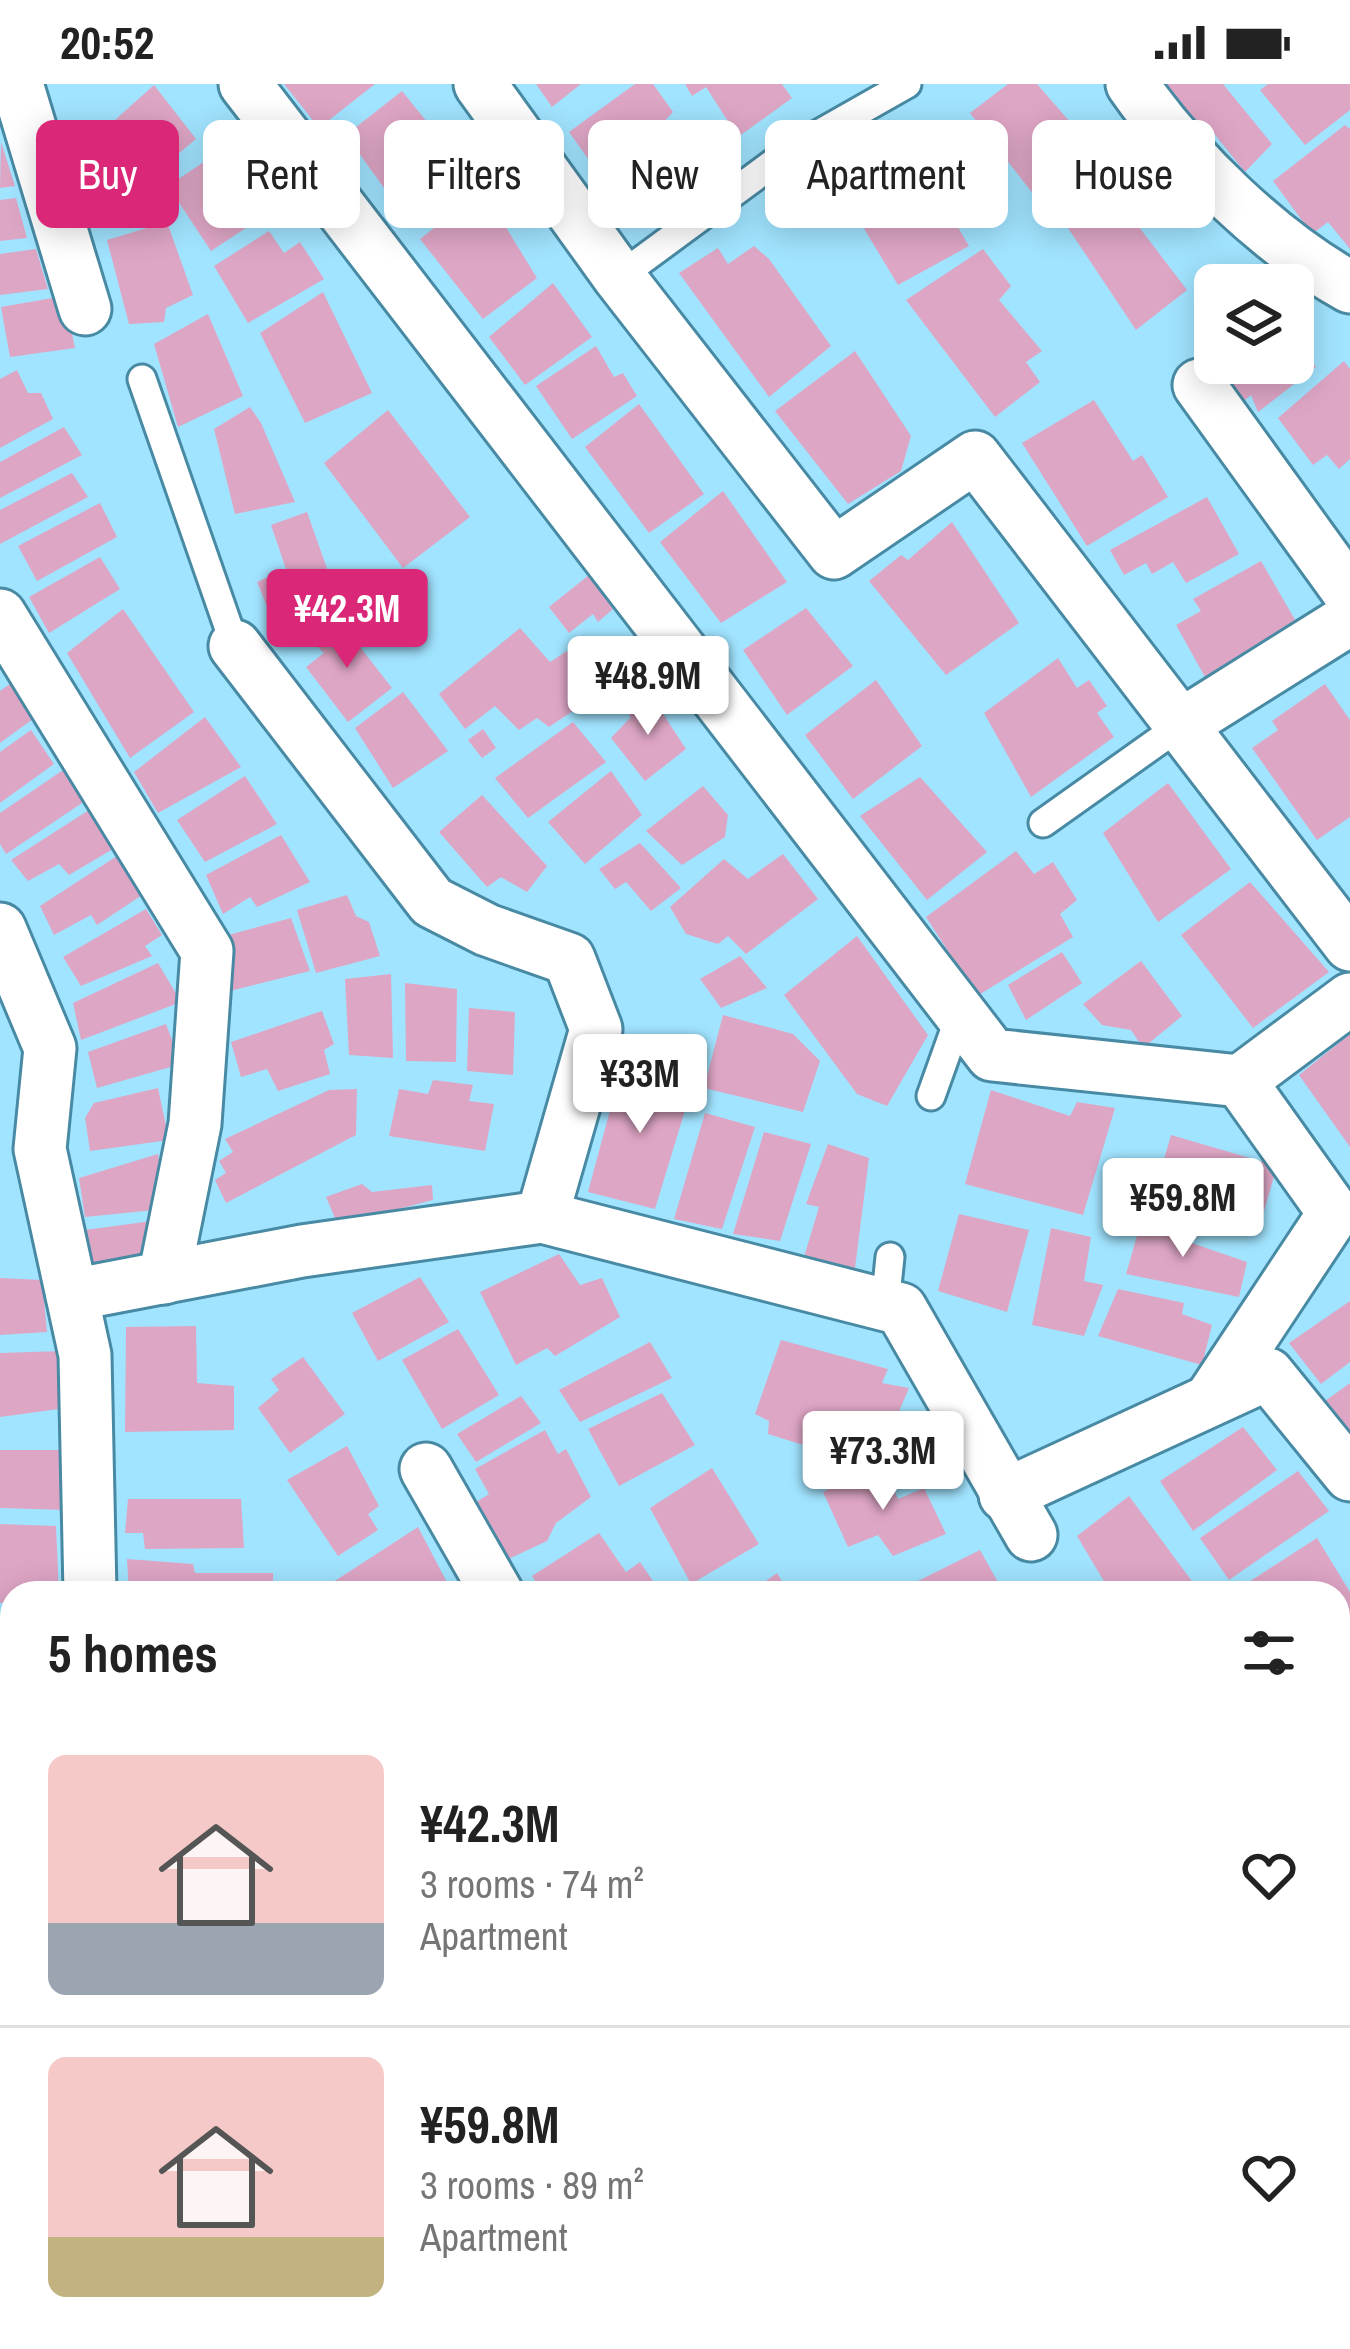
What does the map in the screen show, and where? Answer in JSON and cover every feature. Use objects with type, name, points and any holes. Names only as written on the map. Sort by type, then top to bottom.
[{"type":"street","points":[[17,84],[85,309]]},
{"type":"street","points":[[244,84],[992,1055],[1240,1081],[1350,998]]},
{"type":"street","points":[[480,84],[619,277],[834,553],[975,458],[1350,945]]},
{"type":"street","points":[[1132,84],[1155,117],[1212,177],[1310,265],[1350,287]]},
{"type":"street","points":[[1199,385],[1350,594]]},
{"type":"street","points":[[0,615],[207,951],[195,1124],[164,1278]]},
{"type":"street","points":[[1181,725],[1350,619]]},
{"type":"street","points":[[235,646],[432,902],[487,930],[569,959],[596,1029],[542,1217]]},
{"type":"street","points":[[0,929],[50,1048],[40,1149],[85,1355],[90,1581]]},
{"type":"street","points":[[1210,1400],[1334,1213],[1240,1081]]},
{"type":"street","points":[[72,1295],[302,1252],[542,1217],[888,1281],[1018,1515],[1210,1400],[1268,1374],[1350,1475]]},
{"type":"street","points":[[426,1469],[490,1581]]},
{"type":"lane","points":[[619,277],[794,148],[907,84]]},
{"type":"lane","points":[[142,379],[235,646]]},
{"type":"lane","points":[[1043,823],[1181,725]]},
{"type":"lane","points":[[931,1096],[960,1015]]},
{"type":"building","points":[[284,84],[375,84],[329,120],[313,120]]},
{"type":"building","points":[[536,84],[581,84],[552,107]]},
{"type":"building","points":[[635,84],[653,84],[673,112],[666,120],[588,120],[588,159],[569,132]]},
{"type":"building","points":[[685,84],[782,84],[792,98],[741,135],[741,120],[727,120],[706,87],[692,96]]},
{"type":"building","points":[[1008,84],[1037,84],[1068,120],[1032,120],[1032,192],[1008,162],[1008,120],[975,120],[970,113]]},
{"type":"building","points":[[1161,84],[1223,84],[1272,144],[1245,172],[1215,135],[1215,120],[1187,120]]},
{"type":"building","points":[[1268,84],[1350,84],[1350,110],[1305,145],[1260,90]]},
{"type":"building","points":[[154,85],[196,139],[179,153],[179,120],[115,120]]},
{"type":"building","points":[[402,91],[426,120],[384,120],[384,188],[360,155],[360,124]]},
{"type":"building","points":[[1345,125],[1350,129],[1350,249],[1328,222],[1312,234],[1273,181]]},
{"type":"building","points":[[1,142],[15,186],[0,188]]},
{"type":"building","points":[[203,162],[203,228],[246,228],[211,251],[179,203],[179,179]]},
{"type":"building","points":[[16,198],[27,238],[0,241],[0,200]]},
{"type":"building","points":[[147,228],[169,228],[193,295],[166,308],[164,322],[129,324],[107,240]]},
{"type":"building","points":[[434,228],[506,228],[537,278],[483,319],[420,239]]},
{"type":"building","points":[[864,228],[958,228],[969,246],[898,285]]},
{"type":"building","points":[[1068,228],[1140,228],[1187,290],[1136,330]]},
{"type":"building","points":[[269,231],[284,253],[300,242],[324,279],[248,323],[214,266]]},
{"type":"building","points":[[754,246],[769,259],[831,346],[769,397],[679,273],[718,248],[728,264]]},
{"type":"building","points":[[36,249],[48,289],[0,295],[0,254]]},
{"type":"building","points":[[983,249],[1011,286],[999,300],[1042,351],[1026,362],[1040,382],[995,417],[906,300]]},
{"type":"building","points":[[553,283],[592,337],[525,385],[489,337]]},
{"type":"building","points":[[323,292],[372,393],[305,423],[260,333]]},
{"type":"building","points":[[64,296],[75,348],[10,357],[1,307]]},
{"type":"building","points":[[208,314],[243,396],[178,427],[154,344]]},
{"type":"building","points":[[596,346],[614,377],[623,373],[637,396],[572,439],[536,386]]},
{"type":"building","points":[[855,351],[911,436],[901,471],[848,504],[775,411]]},
{"type":"building","points":[[1344,361],[1350,369],[1350,459],[1339,469],[1327,455],[1313,465],[1278,418]]},
{"type":"building","points":[[17,370],[28,393],[41,393],[53,419],[0,448],[0,379]]},
{"type":"building","points":[[1221,384],[1294,384],[1258,412],[1251,395],[1236,407]]},
{"type":"building","points":[[1094,400],[1133,461],[1142,455],[1168,497],[1087,546],[1022,443]]},
{"type":"building","points":[[639,404],[704,494],[649,533],[585,447]]},
{"type":"building","points":[[250,407],[295,502],[235,514],[214,429]]},
{"type":"building","points":[[388,410],[470,517],[403,568],[324,463]]},
{"type":"building","points":[[64,427],[82,455],[0,498],[0,462]]},
{"type":"building","points":[[72,473],[88,497],[0,544],[0,510]]},
{"type":"building","points":[[723,491],[787,582],[721,623],[660,542]]},
{"type":"building","points":[[1207,497],[1239,554],[1186,583],[1173,562],[1152,574],[1146,563],[1124,575],[1110,550]]},
{"type":"building","points":[[100,503],[117,537],[37,581],[18,546]]},
{"type":"building","points":[[307,512],[341,608],[303,622],[308,633],[280,638],[257,582],[286,569],[271,525]]},
{"type":"building","points":[[952,522],[1019,623],[946,675],[869,581],[901,555],[908,560]]},
{"type":"building","points":[[100,557],[120,589],[49,633],[29,597]]},
{"type":"building","points":[[1261,561],[1298,625],[1205,677],[1176,625],[1201,611],[1193,599]]},
{"type":"building","points":[[589,575],[613,609],[598,622],[593,614],[569,633],[549,607]]},
{"type":"building","points":[[806,608],[853,666],[787,715],[743,650]]},
{"type":"building","points":[[123,609],[194,712],[130,758],[67,653]]},
{"type":"building","points":[[349,618],[364,635],[356,642],[392,688],[348,722],[306,667],[324,653],[313,642]]},
{"type":"building","points":[[520,628],[550,662],[567,651],[604,690],[549,727],[537,718],[519,730],[495,706],[465,729],[439,694]]},
{"type":"building","points":[[1058,658],[1077,688],[1089,680],[1107,706],[1097,713],[1114,737],[1031,797],[984,713]]},
{"type":"building","points":[[876,680],[922,746],[853,799],[805,735]]},
{"type":"building","points":[[10,684],[33,719],[0,743],[0,691]]},
{"type":"building","points":[[1325,684],[1350,720],[1350,817],[1317,840],[1252,748],[1278,730],[1272,721]]},
{"type":"building","points":[[648,691],[686,749],[645,781],[611,738],[631,717],[624,708]]},
{"type":"building","points":[[403,692],[448,751],[393,788],[355,728]]},
{"type":"building","points":[[205,717],[241,767],[158,813],[134,772]]},
{"type":"building","points":[[573,722],[606,762],[528,818],[495,778]]},
{"type":"building","points":[[483,729],[496,748],[482,758],[468,740]]},
{"type":"building","points":[[31,730],[54,764],[0,803],[0,752]]},
{"type":"building","points":[[69,766],[88,799],[6,854],[0,844],[0,813]]},
{"type":"building","points":[[611,771],[642,815],[585,864],[548,822]]},
{"type":"building","points":[[245,776],[277,824],[205,862],[177,820]]},
{"type":"building","points":[[920,777],[987,852],[927,900],[860,816]]},
{"type":"building","points":[[1168,783],[1231,869],[1158,922],[1103,833]]},
{"type":"building","points":[[703,786],[728,815],[725,837],[682,865],[646,831]]},
{"type":"building","points":[[482,795],[547,866],[527,892],[501,877],[487,887],[439,832]]},
{"type":"building","points":[[89,810],[113,849],[69,875],[59,864],[28,881],[11,860]]},
{"type":"building","points":[[281,835],[310,882],[257,907],[250,897],[223,914],[206,875]]},
{"type":"building","points":[[640,843],[681,888],[651,911],[626,882],[615,889],[599,869]]},
{"type":"building","points":[[1016,851],[1034,874],[1053,862],[1077,900],[1060,914],[1073,937],[977,996],[926,917]]},
{"type":"building","points":[[783,854],[818,899],[746,954],[728,936],[718,944],[686,934],[670,907],[724,859],[748,879]]},
{"type":"building","points":[[117,856],[145,893],[97,925],[91,915],[54,935],[40,906]]},
{"type":"building","points":[[1250,882],[1329,972],[1253,1028],[1181,935]]},
{"type":"building","points":[[347,895],[356,916],[369,922],[380,956],[316,973],[297,910]]},
{"type":"building","points":[[146,909],[162,935],[145,946],[152,956],[81,986],[63,957]]},
{"type":"building","points":[[291,918],[310,971],[230,991],[225,936]]},
{"type":"building","points":[[857,936],[928,1035],[887,1106],[857,1094],[784,995]]},
{"type":"building","points":[[1062,952],[1082,983],[1026,1020],[1008,985]]},
{"type":"building","points":[[740,956],[767,988],[721,1008],[700,979]]},
{"type":"building","points":[[1141,961],[1182,1016],[1143,1048],[1131,1030],[1102,1025],[1083,1004]]},
{"type":"building","points":[[158,963],[181,1002],[81,1040],[73,1003]]},
{"type":"building","points":[[391,974],[393,1058],[349,1055],[345,979]]},
{"type":"building","points":[[405,983],[457,989],[456,1062],[406,1061]]},
{"type":"building","points":[[469,1008],[515,1012],[513,1075],[467,1071]]},
{"type":"building","points":[[322,1011],[334,1044],[324,1050],[330,1074],[278,1091],[267,1069],[241,1077],[231,1042]]},
{"type":"building","points":[[723,1015],[793,1034],[820,1061],[803,1112],[704,1088]]},
{"type":"building","points":[[166,1024],[181,1064],[97,1088],[88,1052]]},
{"type":"building","points":[[1350,1034],[1350,1147],[1299,1075]]},
{"type":"building","points":[[623,1062],[693,1084],[655,1209],[588,1192]]},
{"type":"building","points":[[433,1080],[473,1085],[469,1101],[494,1104],[485,1151],[389,1136],[399,1089],[428,1094]]},
{"type":"building","points":[[158,1088],[169,1140],[90,1151],[85,1118],[94,1103]]},
{"type":"building","points":[[357,1089],[356,1135],[226,1203],[215,1180],[226,1173],[219,1161],[233,1152],[225,1139],[329,1090]]},
{"type":"building","points":[[991,1090],[1070,1116],[1077,1102],[1115,1108],[1083,1215],[965,1184]]},
{"type":"building","points":[[705,1113],[755,1127],[722,1229],[674,1219]]},
{"type":"building","points":[[764,1132],[811,1144],[780,1241],[733,1234]]},
{"type":"building","points":[[1171,1135],[1277,1166],[1258,1232],[1152,1201]]},
{"type":"building","points":[[828,1144],[869,1158],[855,1268],[804,1257],[819,1207],[806,1204]]},
{"type":"building","points":[[158,1154],[165,1209],[85,1217],[79,1178]]},
{"type":"building","points":[[362,1184],[372,1192],[432,1185],[433,1200],[338,1225],[326,1197]]},
{"type":"building","points":[[959,1214],[1029,1230],[1007,1312],[938,1291]]},
{"type":"building","points":[[1143,1215],[1188,1228],[1183,1240],[1247,1262],[1239,1297],[1126,1274]]},
{"type":"building","points":[[152,1221],[151,1252],[89,1266],[77,1231]]},
{"type":"building","points":[[1051,1228],[1091,1237],[1084,1281],[1103,1285],[1084,1336],[1032,1325]]},
{"type":"building","points":[[559,1254],[580,1285],[602,1278],[620,1317],[555,1356],[547,1348],[516,1365],[480,1292]]},
{"type":"building","points":[[420,1277],[449,1322],[378,1361],[352,1313]]},
{"type":"building","points":[[0,1278],[42,1280],[47,1332],[0,1335]]},
{"type":"building","points":[[1118,1289],[1184,1303],[1182,1314],[1212,1325],[1202,1365],[1098,1336]]},
{"type":"building","points":[[1350,1301],[1350,1362],[1321,1384],[1289,1343]]},
{"type":"building","points":[[196,1326],[197,1383],[234,1386],[234,1430],[125,1432],[126,1327]]},
{"type":"building","points":[[458,1329],[499,1395],[442,1429],[402,1360]]},
{"type":"building","points":[[781,1340],[888,1369],[882,1383],[909,1388],[891,1430],[871,1424],[863,1450],[847,1446],[842,1457],[768,1434],[769,1421],[755,1414]]},
{"type":"building","points":[[650,1342],[672,1378],[580,1422],[559,1390]]},
{"type":"building","points":[[63,1351],[66,1408],[0,1417],[0,1353]]},
{"type":"building","points":[[303,1357],[345,1414],[290,1453],[258,1408],[279,1390],[271,1379]]},
{"type":"building","points":[[1350,1383],[1350,1437],[1325,1401]]},
{"type":"building","points":[[662,1393],[695,1445],[619,1486],[588,1429]]},
{"type":"building","points":[[521,1396],[541,1423],[476,1462],[457,1434]]},
{"type":"building","points":[[1243,1427],[1277,1470],[1193,1531],[1160,1481]]},
{"type":"building","points":[[545,1430],[558,1454],[566,1449],[591,1497],[556,1523],[547,1541],[502,1562],[470,1506],[489,1494],[475,1469]]},
{"type":"building","points":[[347,1446],[379,1506],[368,1514],[378,1530],[338,1556],[287,1480]]},
{"type":"building","points":[[0,1450],[63,1450],[66,1510],[0,1508]]},
{"type":"building","points":[[882,1464],[898,1499],[924,1488],[946,1534],[893,1556],[878,1535],[848,1547],[823,1492]]},
{"type":"building","points":[[712,1468],[759,1544],[689,1581],[650,1508]]},
{"type":"building","points":[[1298,1471],[1329,1511],[1229,1580],[1200,1538]]},
{"type":"building","points":[[1129,1496],[1192,1581],[1104,1581],[1077,1536]]},
{"type":"building","points":[[128,1499],[241,1499],[244,1548],[145,1549],[143,1533],[125,1533]]},
{"type":"building","points":[[0,1524],[56,1526],[58,1581],[0,1581]]},
{"type":"building","points":[[418,1527],[446,1581],[335,1581]]},
{"type":"building","points":[[599,1533],[626,1572],[640,1562],[653,1581],[535,1581],[532,1576]]},
{"type":"building","points":[[1317,1538],[1343,1581],[1250,1581]]},
{"type":"building","points":[[980,1550],[997,1581],[918,1581]]},
{"type":"building","points":[[127,1559],[193,1564],[195,1573],[273,1573],[273,1581],[128,1581]]}]
